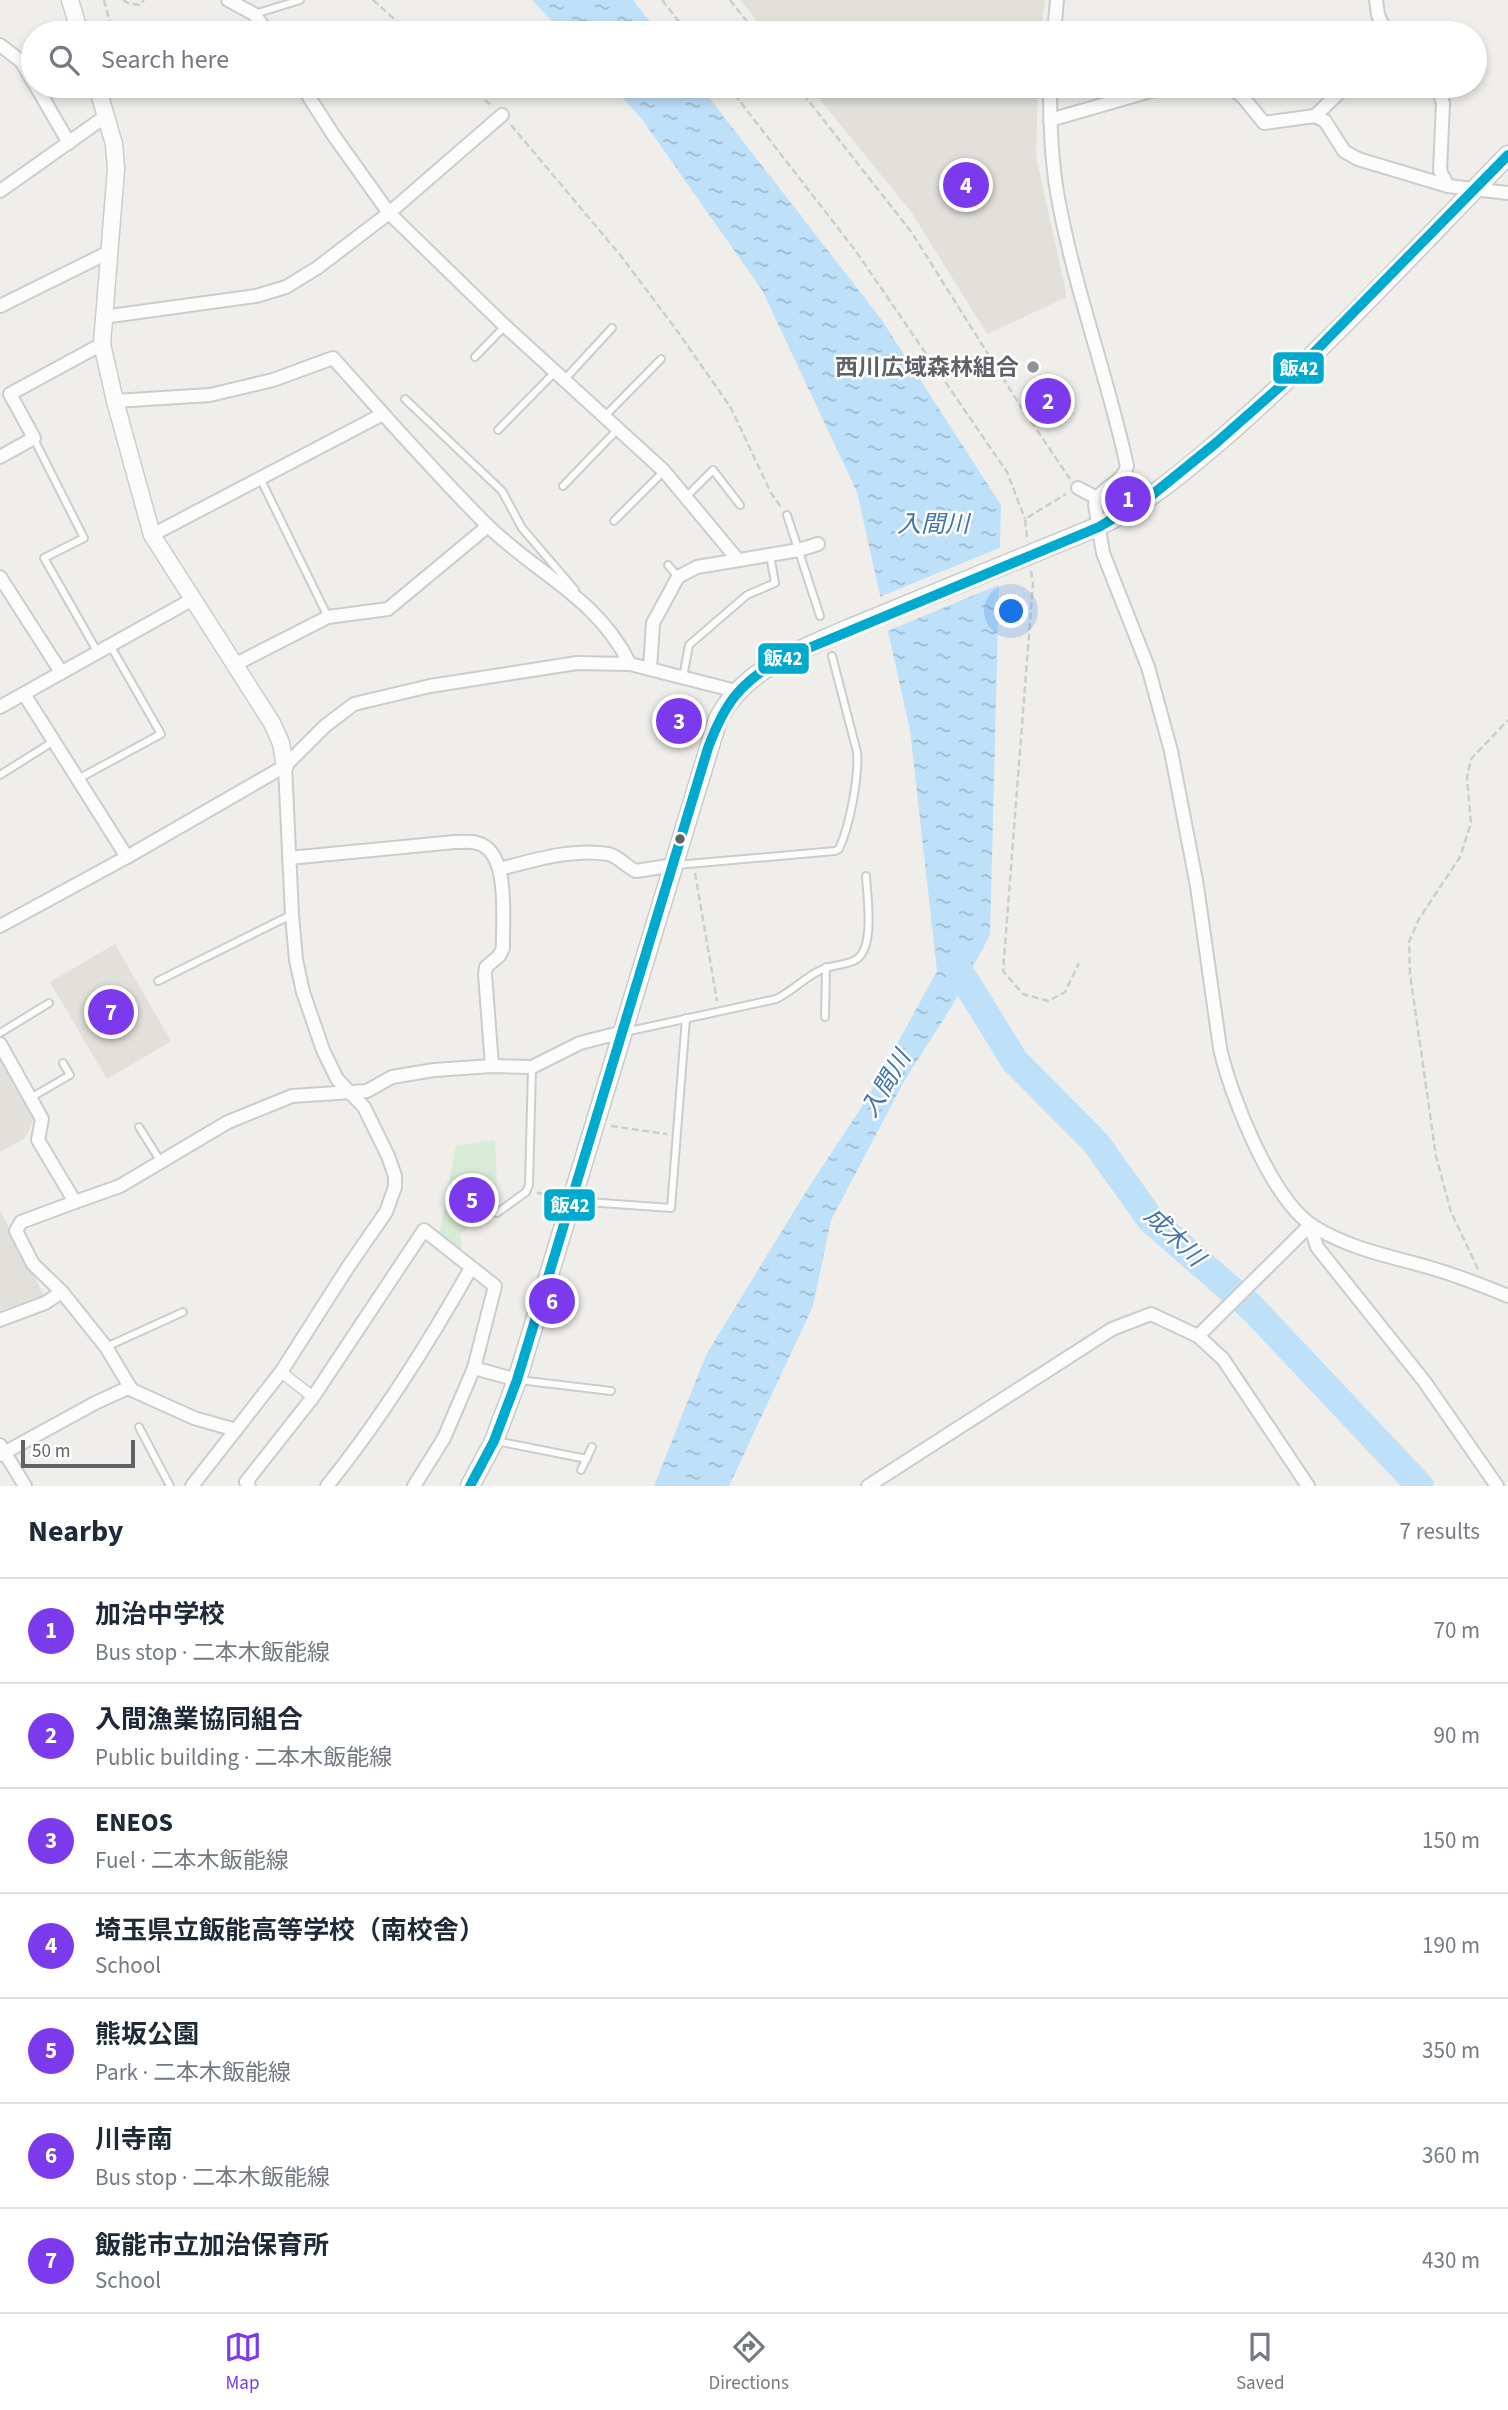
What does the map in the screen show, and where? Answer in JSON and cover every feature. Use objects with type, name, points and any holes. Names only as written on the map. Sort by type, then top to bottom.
[{"type":"main road","points":[[470,1486],[494,1441],[517,1380],[708,748],[718,719],[736,691],[769,665],[848,629],[1090,530],[1152,495],[1248,416],[1300,367],[1508,155]]},
{"type":"street","points":[[70,0],[76,21]]},
{"type":"street","points":[[228,0],[254,14],[259,21]]},
{"type":"street","points":[[1055,21],[1057,0]]},
{"type":"street","points":[[1376,0],[1381,21]]},
{"type":"street","points":[[0,45],[21,61]]},
{"type":"street","points":[[42,98],[69,143]]},
{"type":"street","points":[[101,98],[114,144],[116,169],[102,344],[115,401],[152,535],[236,664],[281,743],[285,766],[296,960],[309,1011],[337,1079],[364,1107],[395,1176],[393,1196],[386,1212],[281,1373],[191,1486]]},
{"type":"street","points":[[310,98],[389,213],[505,326],[664,471],[738,560]]},
{"type":"street","points":[[1050,98],[1057,192],[1066,237],[1127,466],[1125,473],[1097,498],[1090,530],[1103,553],[1148,667],[1171,751],[1197,886],[1225,1069],[1240,1109],[1270,1175],[1290,1203],[1310,1224],[1351,1245],[1481,1285],[1508,1296]]},
{"type":"street","points":[[1050,120],[1126,98]]},
{"type":"street","points":[[1244,98],[1264,123],[1315,116],[1325,121],[1344,151],[1358,159],[1448,186],[1508,193]]},
{"type":"street","points":[[1315,116],[1334,98]]},
{"type":"street","points":[[1441,98],[1440,171],[1448,186]]},
{"type":"street","points":[[103,317],[256,296],[286,287],[317,268],[389,213],[502,115]]},
{"type":"street","points":[[0,191],[106,116]]},
{"type":"street","points":[[0,306],[111,251]]},
{"type":"street","points":[[0,457],[34,438],[9,394],[102,344]]},
{"type":"street","points":[[115,401],[210,394],[273,380],[333,358],[488,526],[592,610],[623,650],[630,664]]},
{"type":"street","points":[[152,535],[383,414]]},
{"type":"street","points":[[1078,488],[1097,498]]},
{"type":"street","points":[[236,664],[328,617],[388,609],[488,526]]},
{"type":"street","points":[[650,668],[653,623],[678,577],[697,567],[799,550],[818,544]]},
{"type":"street","points":[[0,577],[61,672]]},
{"type":"street","points":[[0,707],[193,599]]},
{"type":"street","points":[[0,926],[285,766],[325,726],[355,704],[430,686],[577,663],[630,664],[736,691]]},
{"type":"street","points":[[24,694],[127,857]]},
{"type":"street","points":[[289,858],[404,846],[476,842],[496,857],[500,869],[503,948],[499,956],[486,967],[485,974],[492,1066]]},
{"type":"street","points":[[500,869],[547,857],[608,854],[636,871],[674,865]]},
{"type":"street","points":[[236,1430],[194,1418],[132,1390],[106,1348],[62,1292],[33,1264],[16,1231],[21,1222],[120,1186],[228,1122],[292,1096],[367,1091],[392,1077],[407,1073],[492,1066],[532,1067],[580,1043],[623,1032]]},
{"type":"street","points":[[0,1044],[42,1119],[37,1140],[75,1202]]},
{"type":"street","points":[[1198,1336],[1310,1224]]},
{"type":"street","points":[[1310,1224],[1317,1247],[1424,1381],[1497,1486]]},
{"type":"street","points":[[249,1486],[246,1482],[313,1397],[424,1230],[495,1286],[474,1368],[444,1438],[414,1486]]},
{"type":"street","points":[[327,1486],[353,1453],[430,1340],[471,1268]]},
{"type":"street","points":[[0,1320],[45,1303],[62,1292]]},
{"type":"street","points":[[869,1486],[1121,1324],[1151,1314],[1198,1336],[1223,1359],[1308,1486]]},
{"type":"street","points":[[474,1368],[517,1380]]},
{"type":"street","points":[[281,1373],[313,1397]]},
{"type":"street","points":[[25,1486],[2,1451],[130,1387]]},
{"type":"lane","points":[[254,14],[300,0]]},
{"type":"lane","points":[[475,357],[505,326]]},
{"type":"lane","points":[[498,430],[612,328]]},
{"type":"lane","points":[[604,417],[661,359]]},
{"type":"lane","points":[[405,400],[502,491],[522,528],[592,610]]},
{"type":"lane","points":[[563,486],[618,429]]},
{"type":"lane","points":[[34,438],[84,538],[44,558],[97,651]]},
{"type":"lane","points":[[686,497],[713,470],[740,505]]},
{"type":"lane","points":[[614,521],[664,471]]},
{"type":"lane","points":[[260,478],[328,617]]},
{"type":"lane","points":[[786,516],[820,616]]},
{"type":"lane","points":[[682,677],[689,645],[747,595],[775,583],[770,555]]},
{"type":"lane","points":[[668,565],[678,577]]},
{"type":"lane","points":[[78,779],[161,734],[110,645]]},
{"type":"lane","points":[[674,865],[839,849],[857,779],[858,764],[832,656]]},
{"type":"lane","points":[[0,775],[54,741]]},
{"type":"lane","points":[[623,1032],[776,999],[826,967],[843,965],[859,958],[866,947],[869,919],[866,876]]},
{"type":"lane","points":[[158,981],[292,915]]},
{"type":"lane","points":[[825,1017],[826,967]]},
{"type":"lane","points":[[0,1033],[49,1003]]},
{"type":"lane","points":[[571,1198],[671,1208],[686,1018]]},
{"type":"lane","points":[[32,1097],[70,1075],[63,1063]]},
{"type":"lane","points":[[497,1213],[526,1192],[529,1185],[532,1067]]},
{"type":"lane","points":[[139,1127],[162,1162]]},
{"type":"lane","points":[[106,1348],[183,1312]]},
{"type":"lane","points":[[517,1380],[611,1391]]},
{"type":"lane","points":[[139,1427],[170,1486]]},
{"type":"lane","points":[[494,1441],[587,1459]]},
{"type":"lane","points":[[582,1471],[592,1447]]},
{"type":"path","points":[[104,0],[110,21]]},
{"type":"path","points":[[123,0],[139,5],[144,0]]},
{"type":"path","points":[[373,0],[397,21]]},
{"type":"path","points":[[662,0],[679,21]]},
{"type":"path","points":[[730,0],[747,21]]},
{"type":"path","points":[[483,98],[502,115],[621,256],[678,332],[731,408],[771,493],[786,516]]},
{"type":"path","points":[[737,98],[855,250],[1000,461],[1025,519],[1028,544]]},
{"type":"path","points":[[806,98],[912,233],[1018,402],[1078,488],[1025,519]]},
{"type":"path","points":[[1031,570],[1033,583],[1003,971],[1023,994],[1048,1001],[1065,992],[1079,964]]},
{"type":"path","points":[[1481,1285],[1482,1277],[1451,1212],[1436,1156],[1410,974],[1409,942],[1419,919],[1460,857],[1471,823],[1467,778],[1471,759],[1508,720]]},
{"type":"path","points":[[693,862],[719,1011]]},
{"type":"path","points":[[595,1123],[677,1136]]},
{"type":"path","points":[[526,1192],[571,1198]]},
{"type":"shaded area","points":[[740,0],[1045,0],[1042,21],[757,21]]},
{"type":"shaded area","points":[[819,98],[1038,98],[1036,156],[1067,297],[987,334],[912,213]]},
{"type":"shaded area","points":[[115,944],[171,1041],[107,1079],[50,982]]},
{"type":"shaded area","points":[[0,1051],[36,1116],[24,1139],[0,1152]]},
{"type":"shaded area","points":[[0,1211],[44,1295],[0,1311]]},
{"type":"green space","points":[[495,1140],[498,1207],[460,1234],[462,1252],[439,1236],[456,1146]]},
{"type":"water","points":[[532,0],[633,0],[650,21],[552,21]]},
{"type":"water","name":"入間川","points":[[623,98],[709,98],[881,319],[1001,505],[990,935],[952,1006],[903,1083],[831,1220],[813,1306],[729,1486],[654,1486],[706,1355],[807,1190],[868,1097],[937,971],[910,730],[857,492],[762,290],[641,118]]},
{"type":"pier","points":[[1004,546],[1003,583],[885,632],[877,598]]},
{"type":"waterway","name":"成木川","points":[[956,966],[1014,1060],[1096,1143],[1151,1220],[1252,1308],[1420,1486]]},
{"type":"transit line","name":"飯42","points":[[470,1486],[494,1441],[517,1380],[708,748],[727,707],[754,677],[780,660],[1099,527],[1152,495],[1284,383],[1508,155]]},
{"type":"place","name":"埼玉県立飯能高等学校（南校舎）","points":[[966,185]]},
{"type":"place","name":"西川広域森林組合","points":[[1033,367]]},
{"type":"place","name":"入間漁業協同組合","points":[[1048,401]]},
{"type":"place","name":"加治中学校","points":[[1128,499]]},
{"type":"place","name":"ENEOS","points":[[679,721]]},
{"type":"place","name":"飯能市立加治保育所","points":[[111,1012]]},
{"type":"place","name":"熊坂公園","points":[[472,1200]]},
{"type":"place","name":"川寺南","points":[[552,1301]]}]
